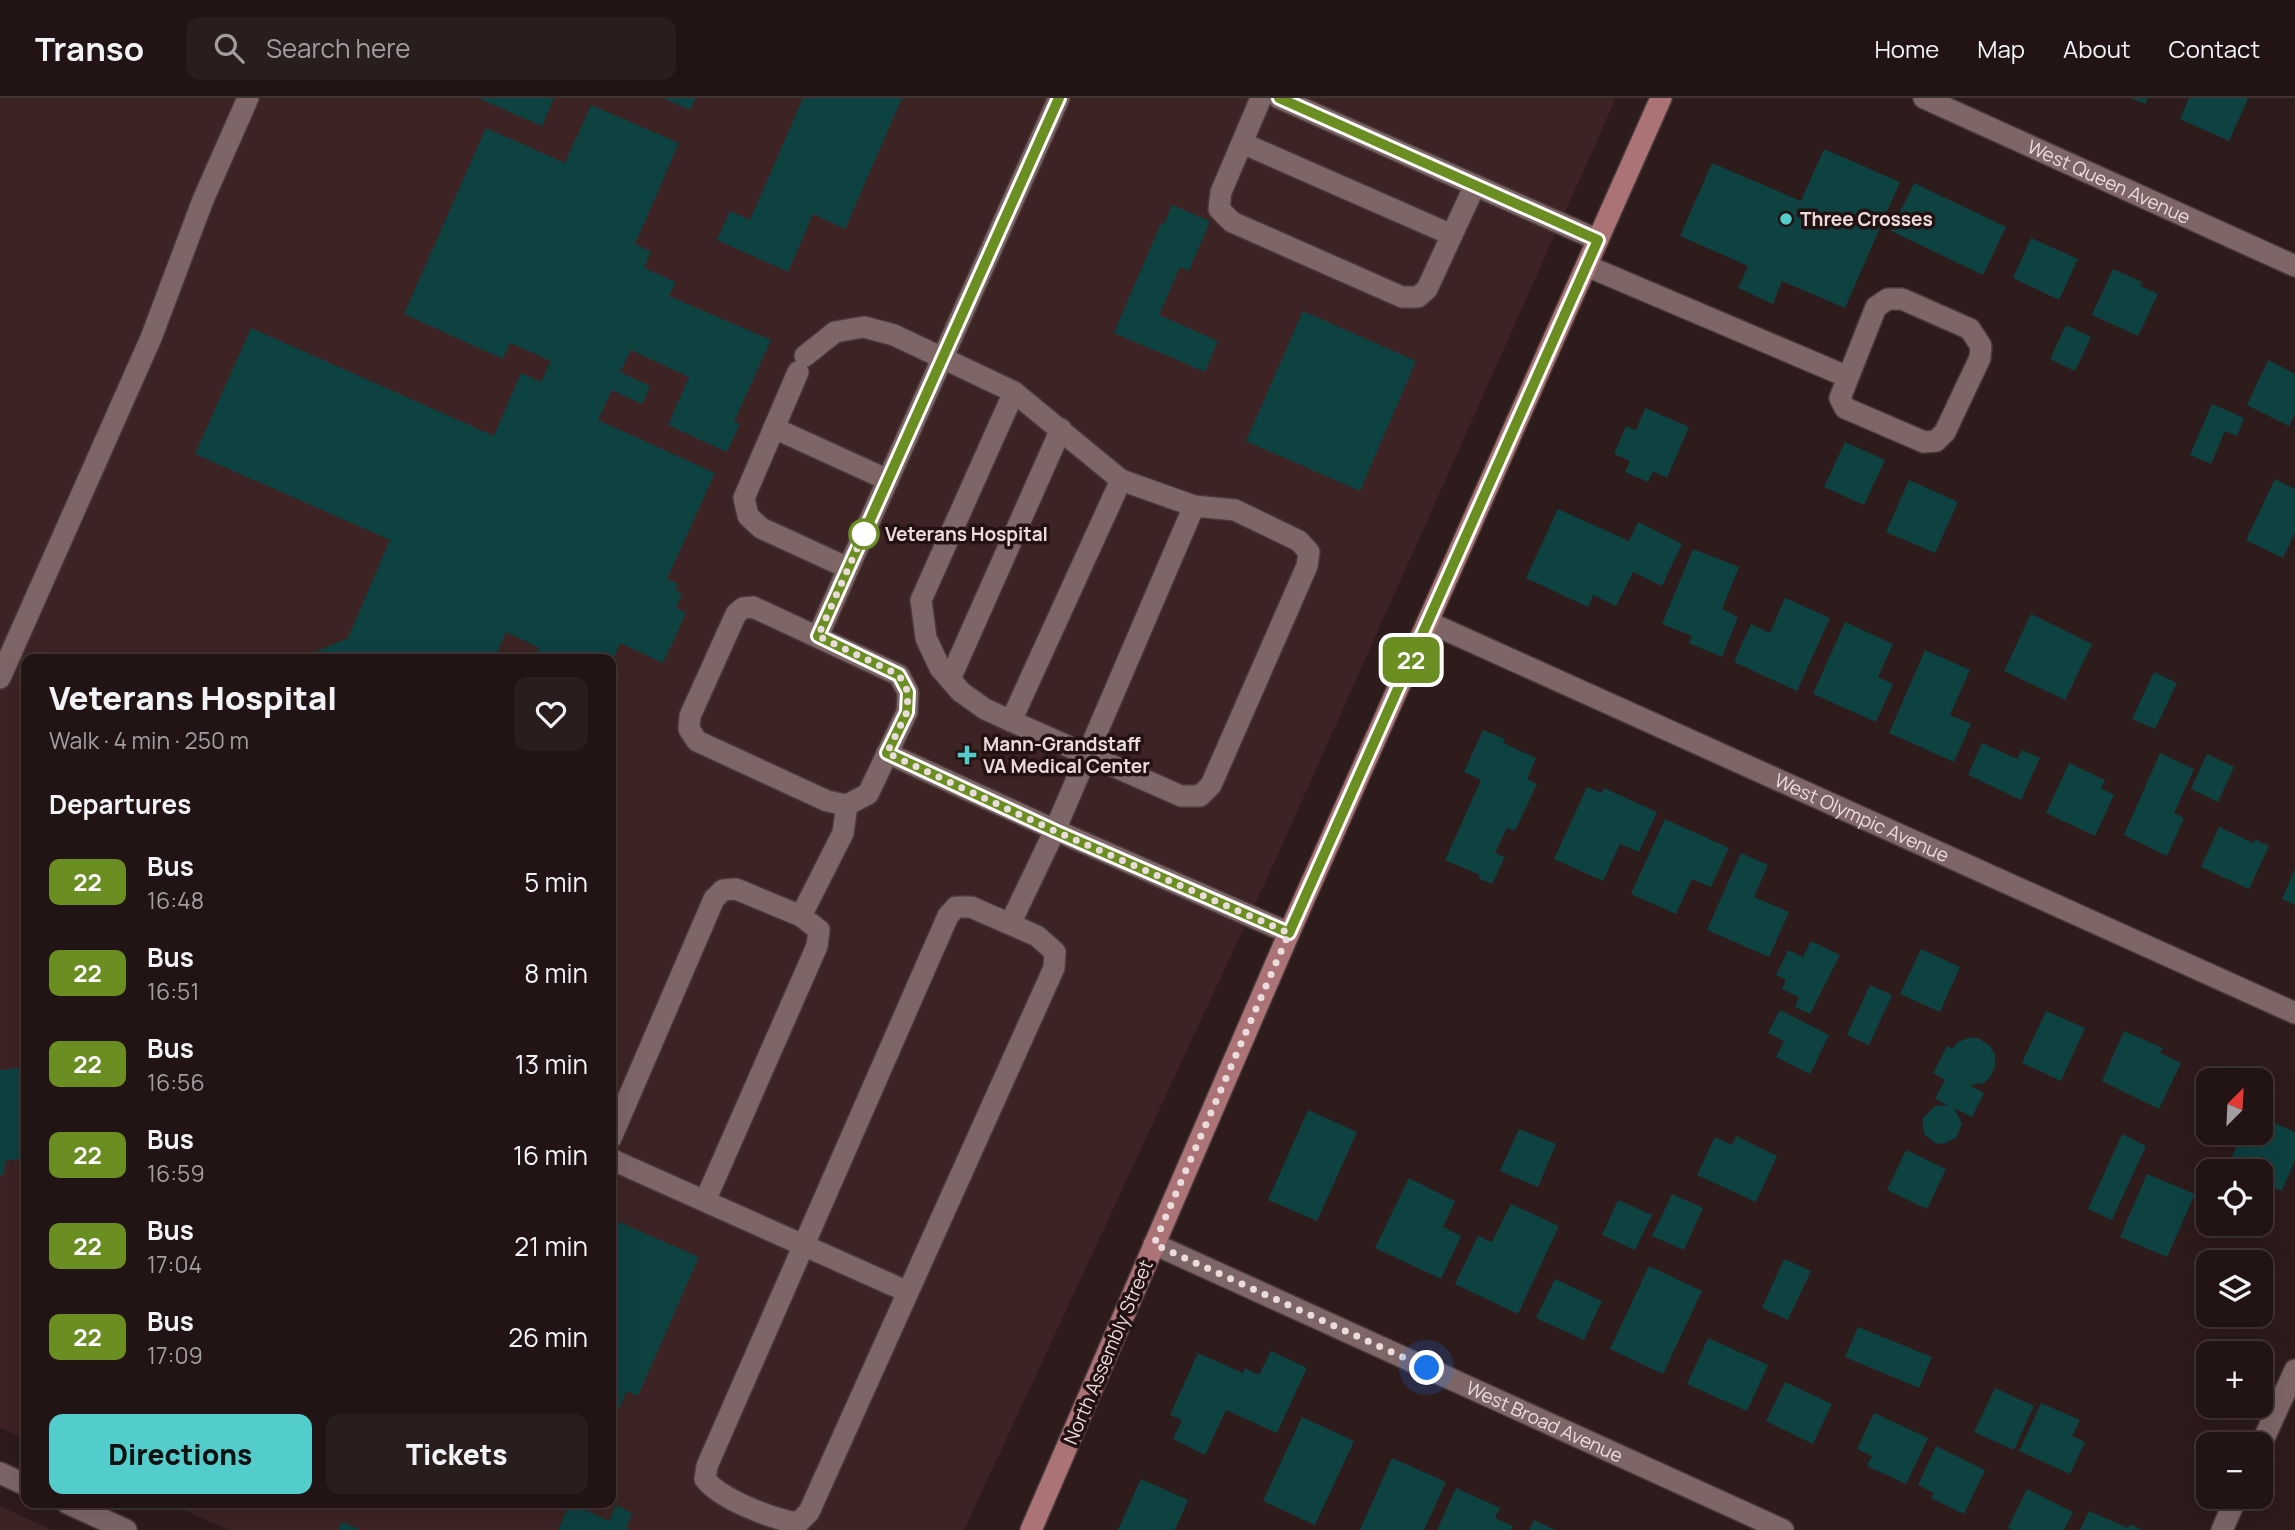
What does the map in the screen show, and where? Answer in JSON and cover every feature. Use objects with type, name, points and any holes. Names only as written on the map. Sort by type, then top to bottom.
[{"type":"main road","name":"North Assembly Street","points":[[1031,1530],[1289,933],[1661,98]]},
{"type":"street","points":[[0,678],[151,338],[203,200],[248,98]]},
{"type":"street","points":[[818,636],[1059,98]]},
{"type":"street","points":[[1261,98],[1221,192],[1219,209],[1232,222],[1402,297],[1418,297],[1427,289],[1475,185]]},
{"type":"street","points":[[1279,98],[1598,240]]},
{"type":"street","name":"West Queen Avenue","points":[[1924,98],[2295,266]]},
{"type":"street","points":[[1242,143],[1452,235]]},
{"type":"street","points":[[1587,266],[1848,377]]},
{"type":"street","points":[[1888,299],[1902,299],[1970,329],[1981,346],[1980,358],[1945,432],[1936,441],[1924,442],[1845,408],[1840,398],[1848,377],[1876,307],[1888,299]]},
{"type":"street","points":[[848,568],[761,528],[748,516],[744,498],[802,364],[835,332],[864,327],[894,335],[1014,392],[1121,481],[1194,506],[1235,510],[1299,541],[1309,552],[1307,566],[1211,785],[1200,796],[1181,796],[1087,756],[985,709],[961,692],[940,668],[926,638],[921,600],[1014,392]]},
{"type":"street","points":[[774,428],[888,480]]},
{"type":"street","points":[[950,679],[1060,429]]},
{"type":"street","points":[[1012,721],[1121,481]]},
{"type":"street","points":[[1010,924],[1055,831],[1194,506]]},
{"type":"street","points":[[753,607],[899,675],[908,692],[907,712],[887,753],[869,794],[847,805],[827,801],[697,741],[689,729],[690,716],[736,614],[743,608],[753,607]]},
{"type":"street","name":"West Olympic Avenue","points":[[1428,622],[2295,1013]]},
{"type":"street","points":[[887,753],[1055,831],[1289,933]]},
{"type":"street","points":[[802,916],[843,833],[847,805]]},
{"type":"street","points":[[616,1126],[714,899],[723,890],[736,889],[802,916],[819,930],[817,946],[705,1201]]},
{"type":"street","points":[[956,907],[971,907],[1037,936],[1055,952],[1054,968],[810,1512],[798,1523],[782,1521],[713,1490],[705,1479],[707,1466],[803,1245],[948,916],[956,907]]},
{"type":"street","points":[[616,1161],[908,1292]]},
{"type":"street","name":"West Broad Avenue","points":[[1154,1244],[1783,1530]]},
{"type":"street","points":[[2267,1432],[2295,1370]]},
{"type":"street","points":[[0,1473],[21,1483]]},
{"type":"street","points":[[78,1508],[126,1530]]},
{"type":"street","points":[[2222,1530],[2231,1509]]},
{"type":"shaded area","name":"Mann-Grandstaff VA Medical Center","points":[[0,98],[1616,98],[1280,850],[964,1530],[228,1530],[179,1508],[616,1508],[616,654],[21,654],[21,1437],[0,1428]]},
{"type":"shaded area","points":[[0,1506],[52,1530],[0,1530]]},
{"type":"building","points":[[478,98],[554,98],[542,126]]},
{"type":"building","points":[[663,98],[696,98],[690,110]]},
{"type":"building","points":[[803,98],[902,98],[845,229],[813,214],[788,272],[717,240],[730,211],[750,220]]},
{"type":"building","points":[[2131,98],[2148,98],[2145,104]]},
{"type":"building","points":[[2189,98],[2248,99],[2229,141],[2180,119]]},
{"type":"building","points":[[591,105],[679,143],[635,244],[651,252],[644,268],[676,282],[669,296],[771,340],[734,422],[740,424],[727,452],[668,425],[689,377],[631,350],[620,372],[650,386],[642,404],[612,390],[598,420],[715,473],[667,579],[678,584],[675,590],[682,593],[676,608],[686,613],[663,663],[620,643],[615,654],[536,654],[539,648],[506,632],[497,654],[310,654],[348,638],[390,540],[195,454],[251,328],[494,436],[521,373],[541,382],[551,361],[510,343],[503,359],[404,314],[486,128],[565,163]]},
{"type":"building","name":"Three Crosses","points":[[1824,149],[1900,182],[1845,308],[1782,281],[1773,304],[1738,288],[1748,266],[1680,236],[1712,163],[1801,201]]},
{"type":"building","points":[[1914,183],[2006,227],[1983,275],[1891,231]]},
{"type":"building","points":[[1172,205],[1210,221],[1189,271],[1180,267],[1159,315],[1218,341],[1205,372],[1114,333],[1161,223],[1164,224]]},
{"type":"building","points":[[2031,238],[2078,259],[2059,300],[2013,278]]},
{"type":"building","points":[[2113,269],[2142,282],[2140,286],[2158,294],[2138,336],[2092,315]]},
{"type":"building","points":[[1303,311],[1416,361],[1360,491],[1246,441]]},
{"type":"building","points":[[2066,325],[2091,337],[2075,371],[2050,359]]},
{"type":"building","points":[[2268,360],[2295,374],[2295,414],[2289,426],[2247,405]]},
{"type":"building","points":[[2212,404],[2244,418],[2237,436],[2225,431],[2211,464],[2190,455]]},
{"type":"building","points":[[1645,408],[1689,427],[1667,478],[1653,471],[1648,482],[1625,472],[1630,461],[1614,454],[1626,426],[1636,430]]},
{"type":"building","points":[[1845,442],[1885,460],[1864,505],[1824,487]]},
{"type":"building","points":[[2275,479],[2295,489],[2295,532],[2283,558],[2246,540]]},
{"type":"building","points":[[1909,480],[1958,502],[1935,553],[1886,532]]},
{"type":"building","points":[[1558,509],[1629,541],[1638,522],[1682,544],[1662,586],[1633,572],[1616,606],[1593,595],[1588,607],[1526,578]]},
{"type":"building","points":[[1693,549],[1739,567],[1722,609],[1738,617],[1722,657],[1689,643],[1692,636],[1662,624]]},
{"type":"building","points":[[1785,598],[1830,618],[1797,691],[1734,662],[1751,624],[1770,633]]},
{"type":"building","points":[[2031,614],[2092,644],[2065,700],[2004,671]]},
{"type":"building","points":[[1845,622],[1893,644],[1878,677],[1893,684],[1876,722],[1813,694]]},
{"type":"building","points":[[1925,650],[1970,670],[1950,715],[1971,724],[1954,762],[1889,733]]},
{"type":"building","points":[[2154,672],[2177,683],[2155,729],[2132,719]]},
{"type":"building","points":[[1483,730],[1505,739],[1503,743],[1536,758],[1527,779],[1537,784],[1515,831],[1507,828],[1495,853],[1505,857],[1492,884],[1478,878],[1480,875],[1445,860],[1481,780],[1464,772]]},
{"type":"building","points":[[1982,743],[2017,759],[2022,750],[2040,758],[2021,800],[1968,775]]},
{"type":"building","points":[[2160,753],[2194,769],[2174,813],[2184,818],[2167,856],[2124,835]]},
{"type":"building","points":[[2207,754],[2234,767],[2218,802],[2191,789]]},
{"type":"building","points":[[2069,763],[2105,780],[2101,788],[2114,795],[2095,836],[2046,813]]},
{"type":"building","points":[[1587,787],[1602,793],[1604,788],[1657,812],[1639,852],[1620,844],[1603,881],[1554,859]]},
{"type":"building","points":[[1665,819],[1729,848],[1711,887],[1692,879],[1676,914],[1631,894]]},
{"type":"building","points":[[2219,827],[2253,843],[2255,839],[2269,846],[2249,889],[2201,867]]},
{"type":"building","points":[[1741,853],[1768,865],[1754,897],[1789,912],[1769,957],[1707,930]]},
{"type":"building","points":[[2295,869],[2295,905],[2282,899]]},
{"type":"building","points":[[1811,941],[1840,955],[1810,1014],[1795,1007],[1799,997],[1782,989],[1786,980],[1776,975],[1788,950],[1803,957]]},
{"type":"building","points":[[1921,949],[1960,967],[1940,1012],[1900,994]]},
{"type":"building","points":[[1870,985],[1892,995],[1869,1045],[1847,1035]]},
{"type":"building","points":[[1780,1010],[1829,1035],[1810,1074],[1776,1057],[1784,1041],[1768,1033]]},
{"type":"building","points":[[2046,1011],[2085,1028],[2061,1081],[2022,1063]]},
{"type":"building","points":[[2124,1031],[2163,1048],[2160,1053],[2181,1063],[2159,1109],[2102,1081]]},
{"type":"building","points":[[1978,1038],[1990,1046],[1995,1054],[1995,1067],[1984,1083],[1969,1085],[1984,1093],[1972,1117],[1954,1108],[1962,1124],[1956,1138],[1943,1144],[1935,1143],[1925,1135],[1923,1118],[1935,1106],[1948,1105],[1935,1099],[1945,1080],[1933,1073],[1947,1046],[1952,1049],[1958,1042]]},
{"type":"building","points":[[21,1068],[21,1159],[5,1161],[4,1175],[0,1175],[0,1070]]},
{"type":"building","points":[[1308,1110],[1357,1132],[1317,1221],[1268,1200]]},
{"type":"building","points":[[2273,1122],[2295,1132],[2295,1160],[2282,1191],[2273,1187],[2273,1159],[2231,1159],[2237,1145],[2273,1145]]},
{"type":"building","points":[[1519,1129],[1556,1144],[1538,1187],[1500,1171]]},
{"type":"building","points":[[2122,1134],[2146,1146],[2112,1220],[2088,1209]]},
{"type":"building","points":[[1736,1136],[1777,1156],[1756,1202],[1697,1175],[1715,1137],[1732,1145]]},
{"type":"building","points":[[1906,1150],[1946,1169],[1927,1209],[1887,1190]]},
{"type":"building","points":[[2147,1174],[2195,1194],[2167,1257],[2120,1237]]},
{"type":"building","points":[[1409,1178],[1455,1201],[1443,1227],[1461,1236],[1441,1279],[1375,1248]]},
{"type":"building","points":[[1672,1194],[1703,1208],[1684,1250],[1652,1236]]},
{"type":"building","points":[[1618,1200],[1652,1215],[1635,1250],[1602,1235]]},
{"type":"building","points":[[1511,1204],[1559,1226],[1518,1314],[1455,1284],[1478,1236],[1492,1242]]},
{"type":"building","points":[[619,1222],[699,1257],[638,1396],[627,1391],[616,1415],[616,1230]]},
{"type":"building","points":[[1784,1259],[1811,1271],[1788,1320],[1762,1308]]},
{"type":"building","points":[[1649,1266],[1702,1291],[1663,1374],[1610,1349]]},
{"type":"building","points":[[1555,1279],[1602,1301],[1584,1340],[1536,1318]]},
{"type":"building","points":[[1858,1327],[1932,1357],[1919,1388],[1845,1357]]},
{"type":"building","points":[[1708,1338],[1768,1365],[1747,1411],[1687,1384]]},
{"type":"building","points":[[1271,1351],[1307,1368],[1277,1433],[1226,1410],[1205,1455],[1173,1439],[1182,1420],[1170,1415],[1198,1353],[1243,1373],[1245,1368],[1259,1375]]},
{"type":"building","points":[[1785,1382],[1832,1404],[1813,1444],[1766,1421]]},
{"type":"building","points":[[1995,1388],[2034,1406],[2014,1450],[1974,1432]]},
{"type":"building","points":[[2041,1403],[2080,1420],[2072,1436],[2085,1442],[2070,1474],[2019,1451]]},
{"type":"building","points":[[1874,1413],[1928,1438],[1906,1484],[1867,1466],[1872,1456],[1857,1449]]},
{"type":"building","points":[[1302,1417],[1354,1441],[1315,1525],[1263,1501]]},
{"type":"building","points":[[1936,1446],[1985,1470],[1964,1514],[1931,1498],[1934,1493],[1918,1485]]},
{"type":"building","points":[[1392,1458],[1446,1482],[1424,1530],[1360,1530]]},
{"type":"building","points":[[1141,1479],[1188,1500],[1175,1530],[1118,1530]]},
{"type":"building","points":[[1456,1488],[1500,1508],[1495,1518],[1513,1526],[1511,1530],[1437,1530]]},
{"type":"building","points":[[2027,1489],[2073,1512],[2064,1530],[2008,1528]]},
{"type":"building","points":[[616,1505],[632,1513],[626,1528],[631,1530],[558,1530],[568,1508],[581,1508],[609,1521]]},
{"type":"building","points":[[2089,1511],[2128,1528],[2130,1524],[2142,1530],[2080,1530]]},
{"type":"building","points":[[1534,1520],[1555,1530],[1529,1530]]},
{"type":"building","points":[[342,1522],[360,1530],[338,1530]]},
{"type":"bus line","name":"22","points":[[1059,98],[818,636],[899,675],[908,692],[907,712],[887,753],[1055,831],[1289,933],[1598,240],[1279,98]]},
{"type":"place","name":"Three Crosses","points":[[1786,219]]},
{"type":"place","name":"Veterans Hospital","points":[[864,534]]},
{"type":"place","name":"Mann-Grandstaff VA Medical Center","points":[[967,755]]},
{"type":"route","points":[[864,534],[868,524],[818,636],[899,675],[908,692],[907,712],[887,753],[1055,831],[1289,933],[1154,1244],[1427,1368]]}]
